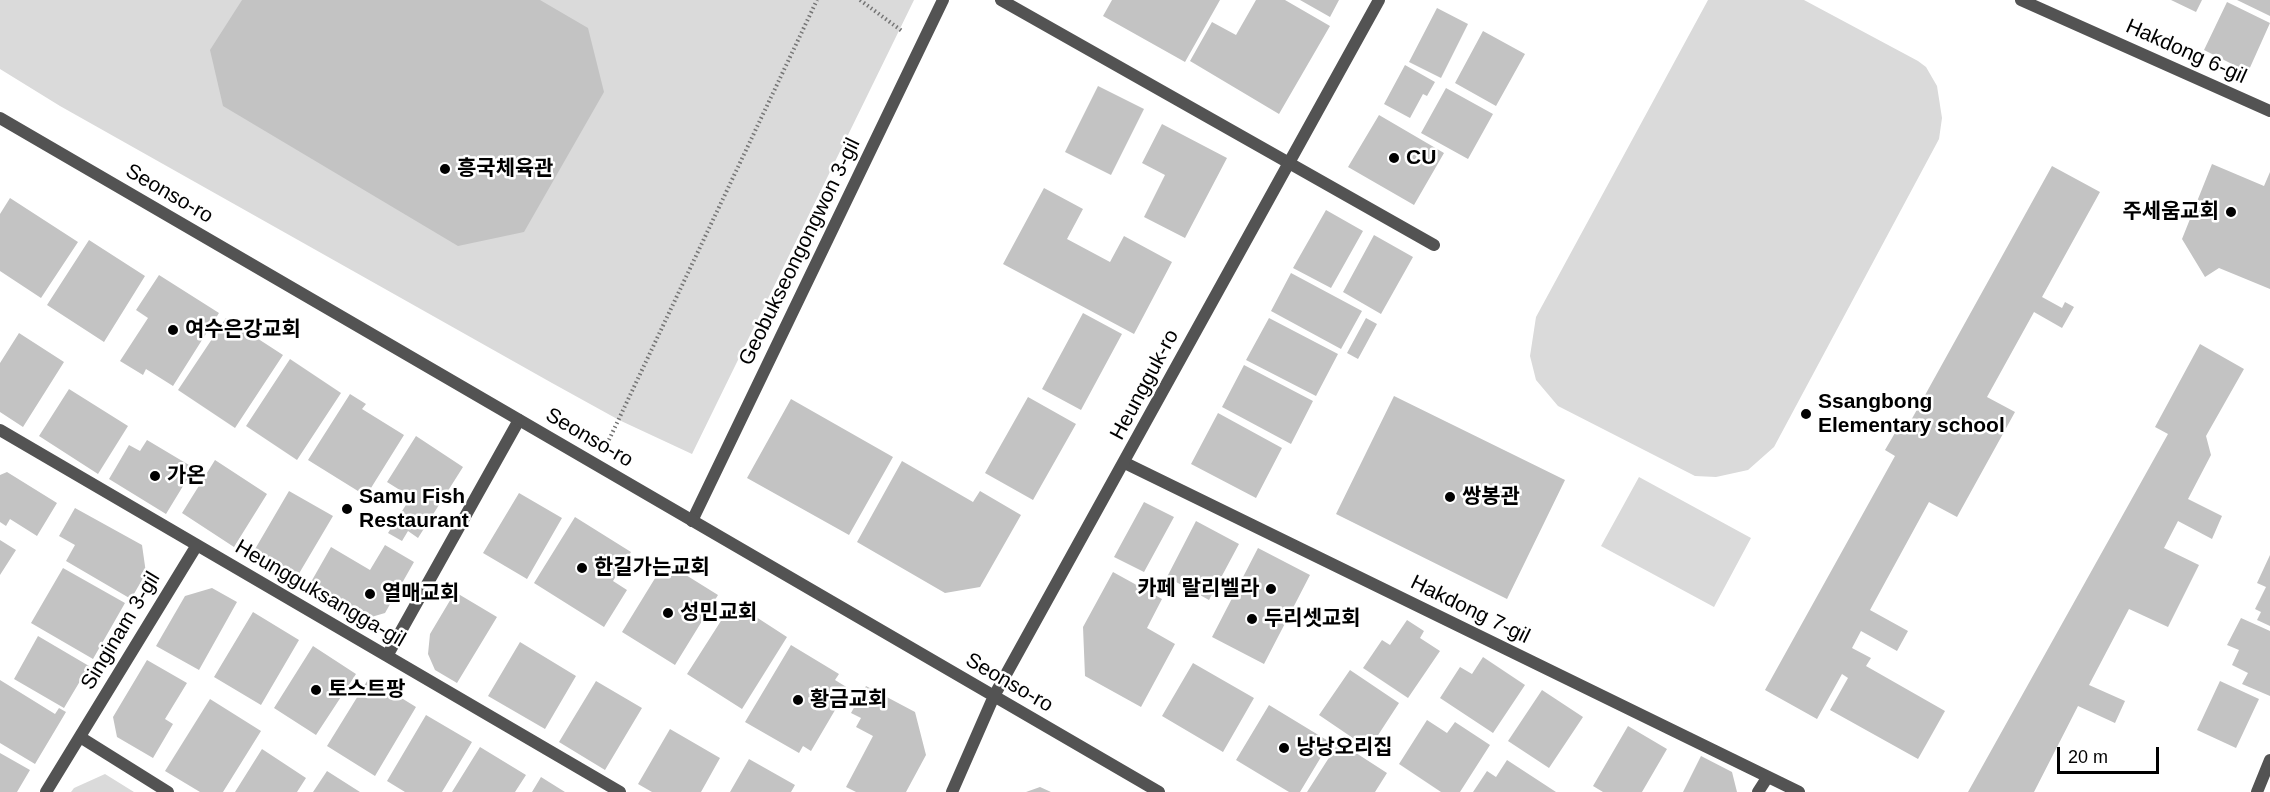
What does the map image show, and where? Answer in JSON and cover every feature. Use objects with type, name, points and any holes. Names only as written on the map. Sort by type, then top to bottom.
[{"type":"street","name":"Geobukseongongwon 3-gil","points":[[692,520],[943,0]]},
{"type":"street","points":[[1001,0],[1434,245]]},
{"type":"street","name":"Heungguk-ro","points":[[952,792],[994,696],[1379,0]]},
{"type":"street","name":"Hakdong 6-gil","points":[[2021,0],[2270,111]]},
{"type":"street","name":"Seonso-ro","points":[[0,118],[1159,792]]},
{"type":"street","points":[[387,656],[519,420]]},
{"type":"street","name":"Heungguksangga-gil","points":[[0,430],[620,792]]},
{"type":"street","name":"Hakdong 7-gil","points":[[1125,462],[1799,792]]},
{"type":"street","name":"Singinam 3-gil","points":[[46,792],[196,544]]},
{"type":"street","points":[[80,737],[168,792]]},
{"type":"street","points":[[2257,792],[2270,760]]},
{"type":"street","points":[[1758,792],[1767,778]]},
{"type":"path","points":[[596,465],[620,420],[817,0]]},
{"type":"path","points":[[860,0],[922,45]]},
{"type":"shaded area","points":[[0,0],[914,0],[692,454],[619,420],[552,383],[60,106],[0,69]]},
{"type":"shaded area","points":[[1708,0],[1804,0],[1926,67],[1937,86],[1942,118],[1939,139],[1774,447],[1748,470],[1716,477],[1695,476],[1558,406],[1536,380],[1530,356],[1536,317]]},
{"type":"shaded area","points":[[1639,477],[1751,538],[1714,607],[1601,546]]},
{"type":"shaded area","points":[[105,774],[134,792],[71,792],[74,788]]},
{"type":"building","name":"흥국체육관","points":[[242,0],[540,0],[588,28],[604,92],[524,232],[458,246],[223,106],[210,50]]},
{"type":"building","points":[[1112,0],[1220,0],[1185,62],[1103,16]]},
{"type":"building","points":[[1256,0],[1285,0],[1330,26],[1279,114],[1190,61],[1212,22],[1236,35]]},
{"type":"building","points":[[1300,0],[1339,0],[1330,17]]},
{"type":"building","points":[[2171,0],[2202,0],[2196,12]]},
{"type":"building","points":[[2237,0],[2270,0],[2270,16]]},
{"type":"building","points":[[2227,2],[2270,23],[2248,72],[2204,50]]},
{"type":"building","points":[[1437,8],[1468,24],[1441,78],[1409,62]]},
{"type":"building","points":[[1483,31],[1525,54],[1496,106],[1455,83]]},
{"type":"building","points":[[1405,65],[1435,82],[1427,96],[1423,94],[1410,118],[1384,104]]},
{"type":"building","points":[[1098,86],[1144,109],[1111,175],[1065,152]]},
{"type":"building","points":[[1446,88],[1493,114],[1468,159],[1421,133]]},
{"type":"building","points":[[1379,115],[1444,153],[1414,205],[1348,167]]},
{"type":"building","points":[[1162,124],[1227,158],[1185,238],[1144,217],[1165,175],[1142,163]]},
{"type":"building","name":"주세움교회","points":[[2212,164],[2264,186],[2270,172],[2270,289],[2219,268],[2205,277],[2182,239]]},
{"type":"building","points":[[2052,166],[2100,192],[2042,297],[2062,308],[2065,302],[2074,307],[2062,328],[2034,312],[1987,397],[2015,412],[1957,517],[1929,502],[1870,610],[1908,631],[1897,651],[1861,631],[1852,648],[1871,658],[1866,666],[1945,711],[1918,759],[1830,710],[1848,678],[1842,674],[1817,719],[1765,690],[1895,456],[1885,450],[1902,421],[1909,424]]},
{"type":"building","points":[[1044,188],[1083,209],[1067,239],[1110,262],[1124,236],[1172,262],[1134,334],[1003,264]]},
{"type":"building","points":[[10,198],[78,242],[41,298],[0,271],[0,214]]},
{"type":"building","points":[[1326,210],[1363,231],[1331,288],[1293,268]]},
{"type":"building","points":[[1374,235],[1413,257],[1381,314],[1343,292]]},
{"type":"building","points":[[89,240],[145,276],[104,342],[47,305]]},
{"type":"building","points":[[1291,273],[1362,311],[1341,349],[1271,311]]},
{"type":"building","points":[[159,275],[219,313],[173,386],[146,369],[143,375],[120,361],[148,318],[136,310]]},
{"type":"building","points":[[1083,313],[1122,334],[1081,410],[1042,389]]},
{"type":"building","points":[[226,318],[283,355],[235,428],[178,390]]},
{"type":"building","points":[[1269,318],[1338,354],[1316,396],[1246,360]]},
{"type":"building","points":[[1366,318],[1377,324],[1358,359],[1347,353]]},
{"type":"building","points":[[19,333],[64,362],[23,427],[0,412],[0,363]]},
{"type":"building","points":[[2200,344],[2244,369],[2206,436],[2211,455],[2188,499],[2222,516],[2212,539],[2178,521],[2164,548],[2199,565],[2168,627],[2129,609],[2089,685],[2125,701],[2115,723],[2078,706],[2034,792],[1968,792],[2168,434],[2155,427]]},
{"type":"building","points":[[290,359],[341,393],[297,460],[246,426]]},
{"type":"building","points":[[1244,365],[1313,401],[1291,444],[1222,407]]},
{"type":"building","points":[[69,389],[128,426],[98,474],[39,436]]},
{"type":"building","points":[[350,394],[366,404],[362,409],[404,435],[366,496],[308,460]]},
{"type":"building","name":"쌍봉관","points":[[1394,396],[1565,480],[1507,599],[1336,514]]},
{"type":"building","points":[[1028,397],[1076,424],[1033,500],[985,473]]},
{"type":"building","points":[[791,399],[893,457],[849,535],[747,478]]},
{"type":"building","points":[[1218,413],[1282,448],[1256,498],[1191,464]]},
{"type":"building","points":[[416,436],[463,467],[418,538],[408,531],[402,541],[388,533],[411,497],[387,482]]},
{"type":"building","points":[[147,440],[194,468],[166,514],[109,479],[129,445],[140,451]]},
{"type":"building","points":[[215,460],[267,494],[234,547],[182,513]]},
{"type":"building","points":[[902,461],[973,502],[980,491],[1021,515],[980,587],[945,593],[857,542]]},
{"type":"building","points":[[7,472],[57,503],[37,536],[10,519],[6,526],[0,522],[0,475]]},
{"type":"building","points":[[289,491],[333,516],[294,582],[251,556]]},
{"type":"building","points":[[519,493],[562,518],[527,579],[483,553]]},
{"type":"building","points":[[1144,502],[1174,517],[1144,572],[1114,557]]},
{"type":"building","points":[[75,508],[142,545],[146,573],[131,599],[66,561],[75,545],[59,536]]},
{"type":"building","points":[[575,517],[631,552],[613,581],[627,590],[604,627],[534,583]]},
{"type":"building","points":[[1196,521],[1239,544],[1209,600],[1167,577]]},
{"type":"building","points":[[0,540],[16,550],[0,575]]},
{"type":"building","points":[[385,545],[414,562],[385,613],[361,620],[307,589],[331,547],[370,570]]},
{"type":"building","points":[[1258,548],[1310,575],[1264,664],[1212,637]]},
{"type":"building","points":[[2270,555],[2270,626],[2257,620],[2261,612],[2255,609],[2266,587],[2257,583]]},
{"type":"building","points":[[665,562],[718,595],[675,665],[622,632]]},
{"type":"building","points":[[63,568],[125,603],[93,659],[31,623]]},
{"type":"building","points":[[1113,572],[1162,599],[1147,628],[1175,644],[1141,707],[1085,676],[1083,627]]},
{"type":"building","points":[[212,588],[237,602],[199,670],[156,646],[185,596]]},
{"type":"building","points":[[455,592],[497,617],[457,683],[435,670],[428,654],[430,634]]},
{"type":"building","points":[[733,602],[787,637],[742,709],[687,674]]},
{"type":"building","points":[[253,612],[299,640],[261,705],[214,677]]},
{"type":"building","points":[[2241,618],[2270,631],[2270,696],[2242,684],[2248,673],[2232,665],[2239,650],[2227,645]]},
{"type":"building","points":[[1407,620],[1424,631],[1420,638],[1440,651],[1408,698],[1363,668],[1382,640],[1390,645]]},
{"type":"building","points":[[38,636],[89,666],[64,708],[14,679]]},
{"type":"building","points":[[520,642],[576,676],[545,729],[488,696]]},
{"type":"building","points":[[791,645],[839,674],[835,680],[848,688],[811,751],[803,746],[799,753],[745,722]]},
{"type":"building","points":[[313,646],[356,674],[316,735],[274,708]]},
{"type":"building","points":[[1483,657],[1525,685],[1493,733],[1440,698],[1460,667],[1472,674]]},
{"type":"building","points":[[147,660],[187,683],[165,719],[173,724],[153,758],[117,737],[113,717]]},
{"type":"building","points":[[1193,663],[1254,698],[1223,752],[1162,716]]},
{"type":"building","points":[[1350,670],[1399,703],[1369,749],[1319,715]]},
{"type":"building","points":[[369,678],[416,707],[375,776],[327,746]]},
{"type":"building","points":[[0,680],[55,714],[59,708],[66,712],[35,764],[0,743]]},
{"type":"building","points":[[596,681],[642,708],[605,770],[559,742]]},
{"type":"building","points":[[2220,681],[2259,699],[2236,748],[2197,730]]},
{"type":"building","points":[[866,686],[915,712],[926,755],[906,792],[856,792],[846,787],[873,736],[856,727],[861,718],[851,713]]},
{"type":"building","points":[[1542,690],[1583,717],[1549,768],[1508,741]]},
{"type":"building","points":[[210,699],[261,731],[223,792],[200,792],[165,771]]},
{"type":"building","points":[[1269,705],[1330,742],[1300,792],[1289,792],[1236,760]]},
{"type":"building","points":[[426,715],[472,742],[442,792],[405,792],[387,781]]},
{"type":"building","points":[[1427,720],[1447,733],[1455,722],[1490,745],[1460,792],[1441,792],[1399,764]]},
{"type":"building","points":[[1628,726],[1667,749],[1642,792],[1603,792],[1593,786]]},
{"type":"building","points":[[670,729],[720,758],[701,792],[652,792],[638,784]]},
{"type":"building","points":[[1339,742],[1387,773],[1375,792],[1307,792]]},
{"type":"building","points":[[480,747],[526,775],[515,792],[452,792]]},
{"type":"building","points":[[262,749],[306,778],[297,792],[235,792]]},
{"type":"building","points":[[0,753],[30,770],[17,792],[0,792]]},
{"type":"building","points":[[1701,756],[1732,772],[1737,792],[1683,792]]},
{"type":"building","points":[[749,759],[795,785],[791,792],[730,792]]},
{"type":"building","points":[[1507,760],[1556,792],[1473,792],[1487,771],[1496,777]]},
{"type":"building","points":[[327,771],[360,792],[313,792]]},
{"type":"building","points":[[541,777],[565,792],[532,792]]},
{"type":"building","points":[[1040,787],[1051,792],[1026,792]]},
{"type":"place","name":"CU","points":[[1394,158]]},
{"type":"place","name":"흥국체육관","points":[[445,169]]},
{"type":"place","name":"주세움교회","points":[[2231,212]]},
{"type":"place","name":"여수은강교회","points":[[173,330]]},
{"type":"place","name":"Ssangbong Elementary school","points":[[1806,414]]},
{"type":"place","name":"가온","points":[[155,476]]},
{"type":"place","name":"쌍봉관","points":[[1450,497]]},
{"type":"place","name":"Samu Fish Restaurant","points":[[347,509]]},
{"type":"place","name":"한길가는교회","points":[[582,568]]},
{"type":"place","name":"카페 랄리벨라","points":[[1271,589]]},
{"type":"place","name":"열매교회","points":[[370,594]]},
{"type":"place","name":"성민교회","points":[[668,613]]},
{"type":"place","name":"두리셋교회","points":[[1252,619]]},
{"type":"place","name":"토스트팡","points":[[316,690]]},
{"type":"place","name":"황금교회","points":[[798,700]]},
{"type":"place","name":"낭낭오리집","points":[[1284,748]]}]
